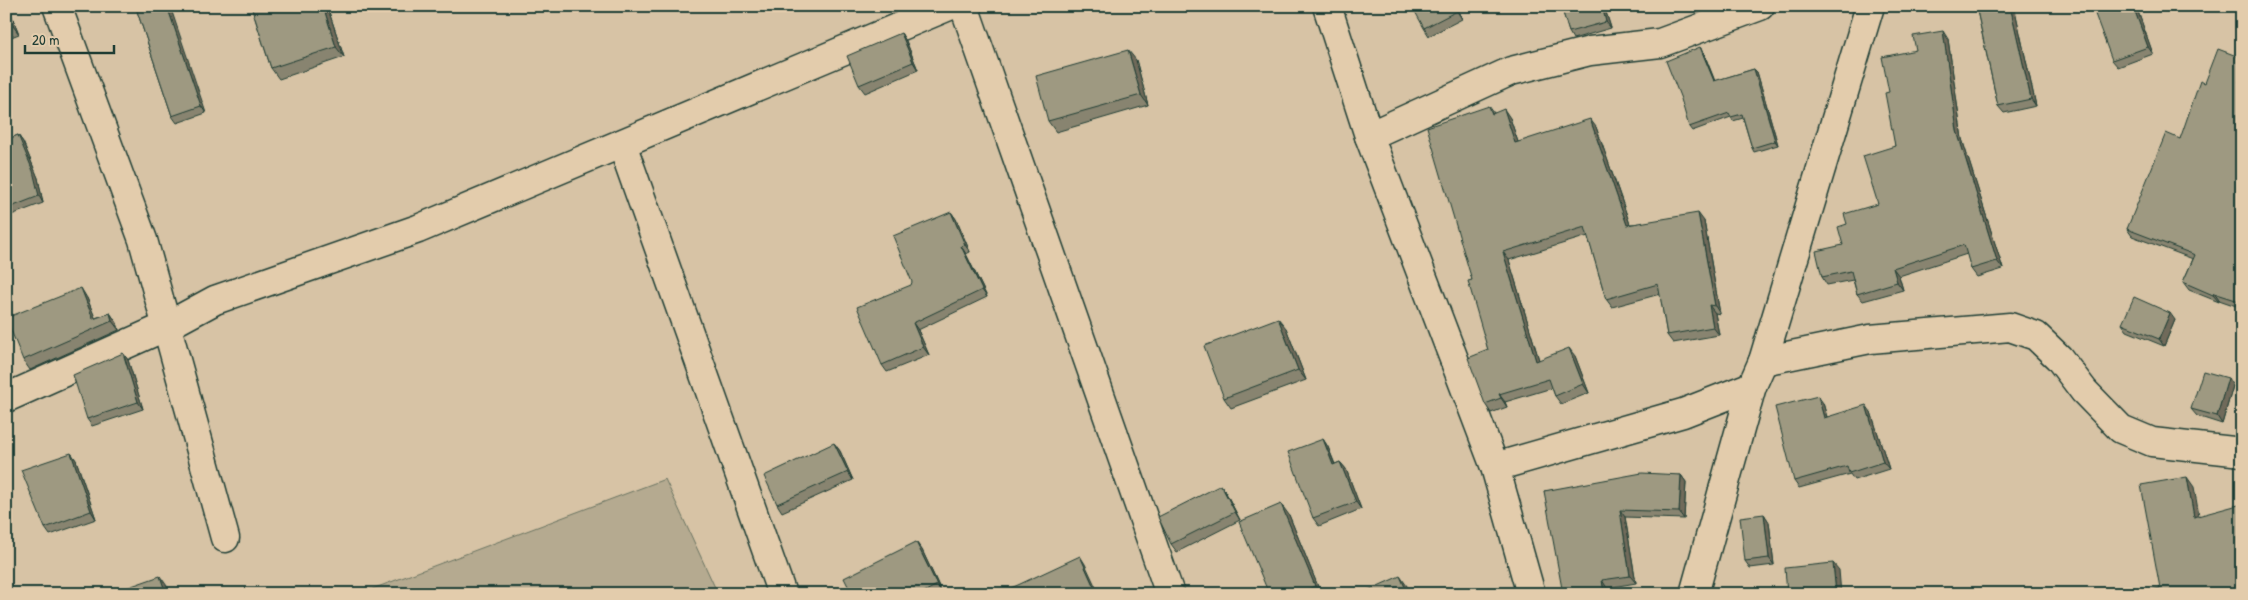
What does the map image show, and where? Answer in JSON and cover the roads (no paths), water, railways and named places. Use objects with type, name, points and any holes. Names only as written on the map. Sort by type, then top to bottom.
[{"type":"street","points":[[57,6],[143,240],[225,538]]},
{"type":"street","points":[[6,398],[167,326],[215,300],[418,229],[949,6]]},
{"type":"street","points":[[964,6],[1170,594]]},
{"type":"street","points":[[1327,6],[1369,136],[1495,467],[1531,594]]},
{"type":"street","points":[[1369,136],[1511,71],[1590,50],[1660,43],[1760,6]]},
{"type":"street","points":[[1694,594],[1752,386],[1763,361],[1870,6]]},
{"type":"street","points":[[622,144],[782,594]]},
{"type":"street","points":[[1763,361],[1870,339],[2010,327],[2036,336],[2059,358],[2084,391],[2121,429],[2152,442],[2242,452]]},
{"type":"street","points":[[1495,467],[1683,413],[1752,386]]}]
